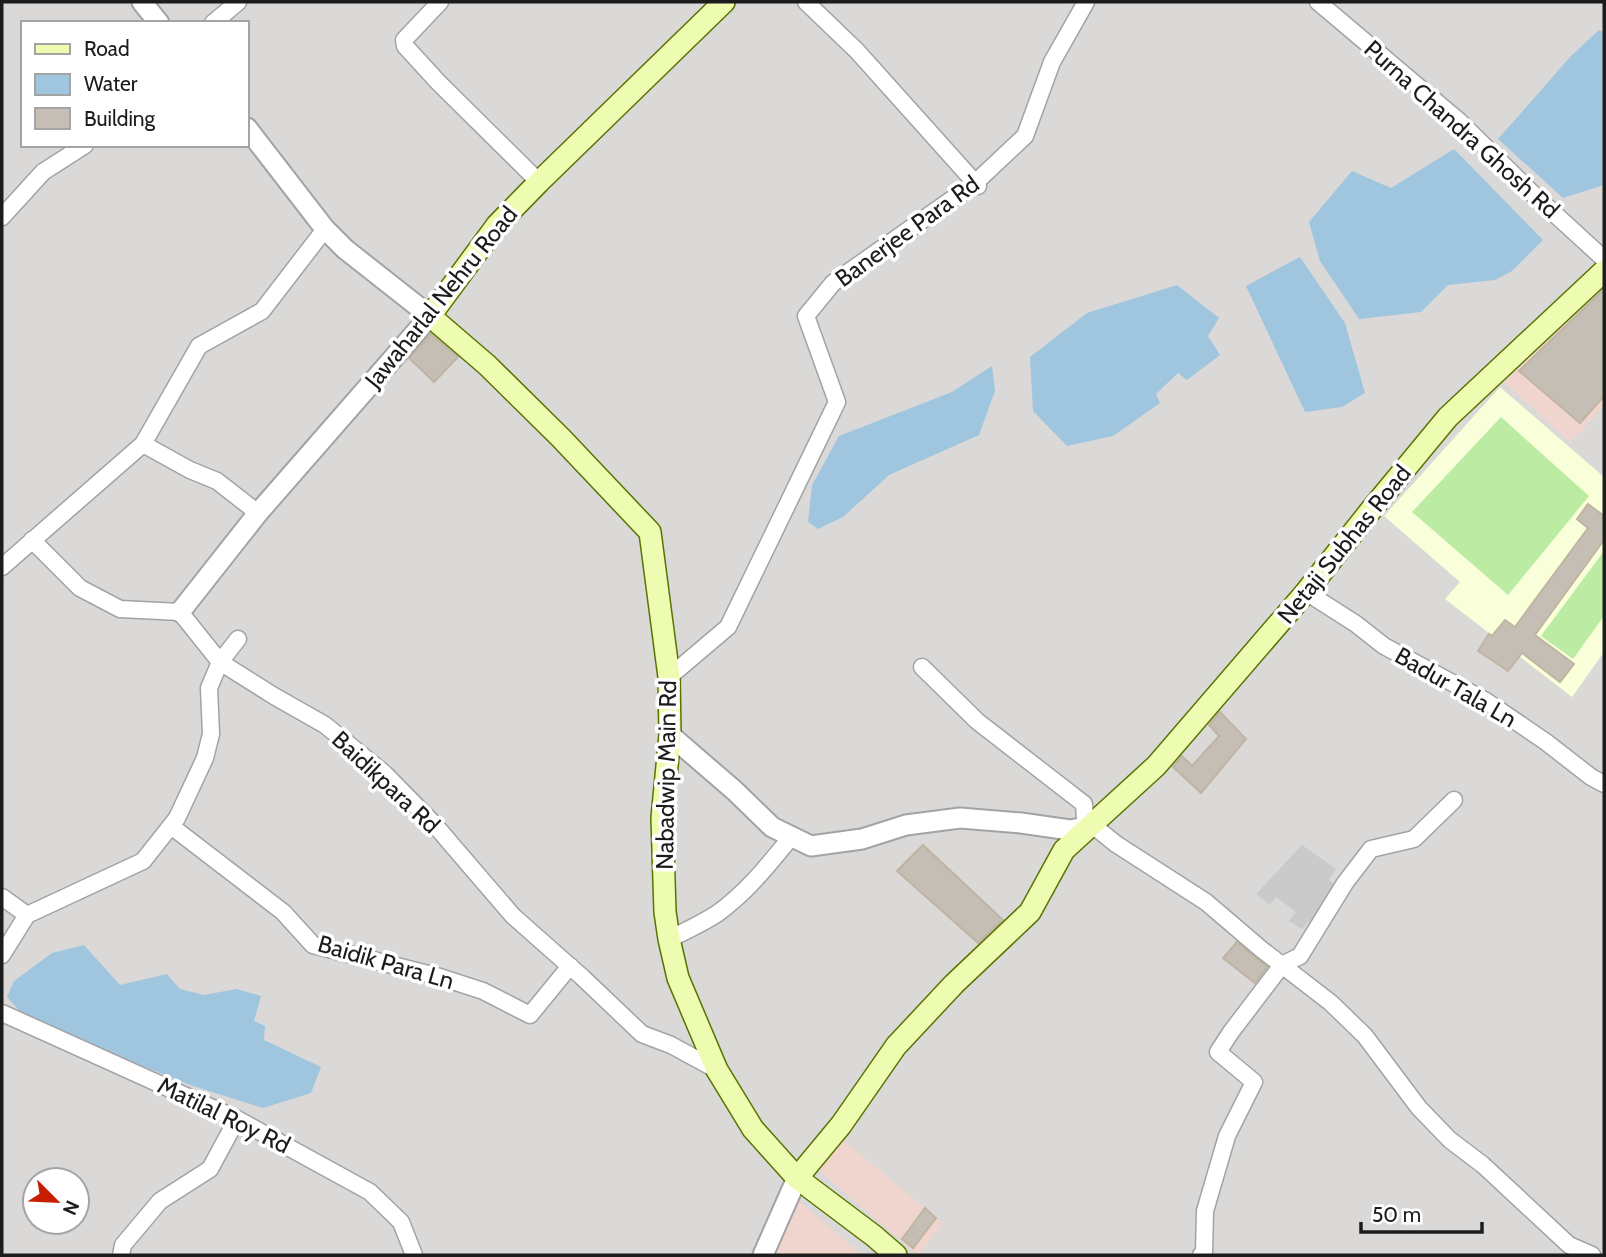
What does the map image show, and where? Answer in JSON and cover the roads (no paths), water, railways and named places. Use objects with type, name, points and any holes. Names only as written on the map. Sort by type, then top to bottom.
[{"type":"main road","name":"Jawaharlal Nehru Road","points":[[430,316],[497,225],[724,2]]},
{"type":"main road","name":"Netaji Subhas Road","points":[[797,1178],[841,1125],[895,1046],[954,984],[1030,912],[1064,850],[1088,823],[1156,766],[1306,592],[1448,417],[1604,271]]},
{"type":"main road","name":"Nabadwip Main Rd","points":[[430,316],[487,365],[562,438],[650,533],[670,677],[670,735],[662,818],[665,912],[678,978],[717,1070],[753,1129],[797,1178],[896,1255]]},
{"type":"street","points":[[142,2],[157,21]]},
{"type":"street","points":[[215,21],[238,2]]},
{"type":"street","points":[[440,2],[404,40],[405,46],[539,182]]},
{"type":"street","points":[[806,2],[858,51],[977,184]]},
{"type":"street","name":"Banerjee Para Rd","points":[[670,677],[729,627],[837,402],[806,316],[833,283],[977,184],[1024,136],[1052,62],[1086,2]]},
{"type":"street","name":"Purna Chandra Ghosh Rd","points":[[1318,2],[1459,121],[1604,259]]},
{"type":"street","name":"Nabadwip Main Rd","points":[[248,129],[325,229],[345,249],[430,316]]},
{"type":"street","points":[[2,217],[43,172],[82,147]]},
{"type":"street","points":[[2,567],[143,444],[199,346],[262,311],[325,229]]},
{"type":"street","name":"Jawaharlal Nehru Road","points":[[180,612],[258,513],[430,316]]},
{"type":"street","points":[[143,444],[190,470],[218,481],[258,513]]},
{"type":"street","points":[[32,540],[80,588],[120,609],[180,612]]},
{"type":"street","name":"Badur Tala Ln","points":[[1306,592],[1384,646],[1486,701],[1604,784]]},
{"type":"street","name":"Baidikpara Rd","points":[[180,612],[220,662],[325,725],[385,774],[434,824],[513,916],[642,1034],[671,1045],[717,1070]]},
{"type":"street","points":[[2,955],[27,915],[143,861],[177,818],[205,758],[211,734],[209,688],[220,662],[238,639]]},
{"type":"street","points":[[922,667],[977,721],[1084,804],[1088,823],[1116,845],[1206,902],[1261,949],[1287,963],[1365,1036],[1419,1108],[1450,1140],[1483,1166],[1563,1250],[1592,1255]]},
{"type":"street","points":[[670,735],[772,827],[811,846],[862,839],[906,825],[960,818],[1070,830],[1088,823]]},
{"type":"street","points":[[1201,1255],[1204,1253],[1205,1211],[1227,1136],[1254,1082],[1218,1052],[1287,963],[1300,956],[1345,883],[1371,849],[1414,839],[1454,800]]},
{"type":"street","name":"Baidik Para Ln","points":[[171,826],[283,912],[313,945],[440,977],[483,991],[530,1015],[570,966]]},
{"type":"street","points":[[669,939],[716,915],[736,899],[792,836]]},
{"type":"street","points":[[2,897],[27,915]]},
{"type":"street","name":"Matilal Roy Rd","points":[[2,1013],[237,1119],[370,1192],[401,1222],[414,1255]]},
{"type":"street","points":[[121,1255],[123,1245],[160,1201],[211,1169],[237,1119]]},
{"type":"street","points":[[763,1255],[797,1178]]},
{"type":"water","points":[[1599,30],[1604,32],[1604,185],[1563,198],[1498,139],[1571,56]]},
{"type":"water","points":[[1454,149],[1543,240],[1512,271],[1495,280],[1448,285],[1421,312],[1359,319],[1320,261],[1309,222],[1352,171],[1391,188]]},
{"type":"water","points":[[1300,257],[1345,323],[1365,393],[1342,407],[1305,412],[1246,286]]},
{"type":"water","points":[[1177,285],[1219,318],[1208,336],[1220,355],[1187,380],[1178,373],[1156,394],[1160,403],[1113,436],[1067,446],[1033,411],[1030,357],[1087,313]]},
{"type":"water","points":[[992,366],[995,391],[979,435],[889,475],[843,517],[818,529],[808,522],[812,485],[839,436],[952,392]]},
{"type":"water","points":[[84,945],[120,985],[167,974],[180,989],[204,995],[236,989],[261,996],[254,1021],[265,1026],[264,1040],[321,1067],[311,1093],[263,1108],[193,1086],[71,1038],[23,1015],[7,997],[14,981],[52,953]]}]
